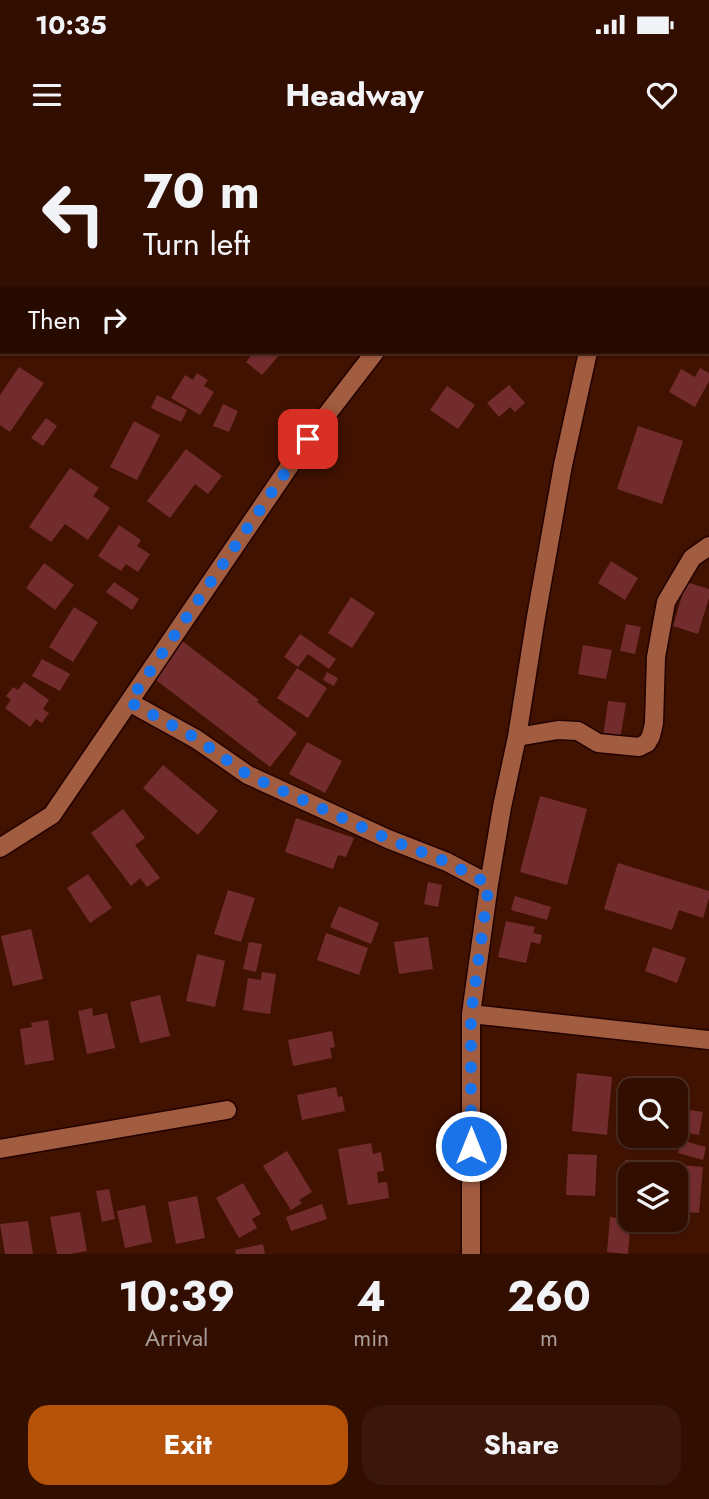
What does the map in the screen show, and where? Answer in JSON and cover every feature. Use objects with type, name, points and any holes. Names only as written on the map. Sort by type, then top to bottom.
[{"type":"street","points":[[0,848],[52,815],[308,439],[373,354]]},
{"type":"street","points":[[471,1254],[471,1014],[502,807],[517,737],[563,465],[589,354]]},
{"type":"street","points":[[517,737],[568,730],[578,731],[598,743],[639,747],[647,743],[654,723],[656,656],[666,602],[692,558],[709,546]]},
{"type":"street","points":[[129,702],[196,738],[248,775],[388,839],[447,862],[489,884]]},
{"type":"street","points":[[471,1014],[709,1040]]},
{"type":"street","points":[[0,1149],[227,1110]]},
{"type":"building","points":[[252,354],[280,354],[262,375],[246,362]]},
{"type":"building","points":[[19,367],[44,383],[10,432],[0,425],[0,395]]},
{"type":"building","points":[[700,368],[709,373],[709,381],[695,407],[669,392],[681,369],[695,377]]},
{"type":"building","points":[[197,373],[208,380],[204,386],[214,392],[200,415],[171,398],[185,375],[193,380]]},
{"type":"building","points":[[509,385],[525,403],[515,412],[510,407],[499,417],[487,403]]},
{"type":"building","points":[[447,386],[475,405],[458,429],[430,410]]},
{"type":"building","points":[[157,395],[187,410],[181,422],[151,408]]},
{"type":"building","points":[[223,404],[238,411],[229,432],[213,426]]},
{"type":"building","points":[[46,418],[57,426],[43,446],[31,438]]},
{"type":"building","points":[[134,421],[160,435],[137,480],[110,467]]},
{"type":"building","points":[[638,426],[683,441],[662,504],[617,489]]},
{"type":"building","points":[[186,449],[222,476],[208,494],[195,484],[170,518],[147,501]]},
{"type":"building","points":[[70,468],[99,488],[93,496],[110,508],[88,540],[65,524],[51,542],[29,527]]},
{"type":"building","points":[[119,525],[141,540],[137,546],[150,554],[138,572],[126,564],[121,571],[98,556]]},
{"type":"building","points":[[611,561],[638,578],[625,600],[598,583]]},
{"type":"building","points":[[44,563],[74,585],[55,610],[26,588]]},
{"type":"building","points":[[114,582],[139,599],[132,610],[106,592]]},
{"type":"building","points":[[686,582],[709,589],[709,598],[698,634],[673,626]]},
{"type":"building","points":[[351,597],[375,613],[352,648],[328,633]]},
{"type":"building","points":[[74,607],[98,622],[73,662],[49,647]]},
{"type":"building","points":[[626,624],[641,627],[635,654],[620,651]]},
{"type":"building","points":[[300,634],[336,659],[329,669],[308,654],[298,667],[284,657]]},
{"type":"building","points":[[181,640],[297,733],[270,767],[152,677]]},
{"type":"building","points":[[583,645],[612,650],[606,679],[578,674]]},
{"type":"building","points":[[42,659],[70,674],[60,691],[32,676]]},
{"type":"building","points":[[297,668],[327,688],[308,718],[277,698]]},
{"type":"building","points":[[327,672],[338,678],[334,686],[323,680]]},
{"type":"building","points":[[24,682],[49,700],[43,709],[49,713],[42,723],[36,719],[30,727],[5,708],[11,700],[6,696],[13,687],[18,690]]},
{"type":"building","points":[[608,701],[626,703],[620,740],[603,738]]},
{"type":"building","points":[[307,742],[342,761],[325,793],[289,774]]},
{"type":"building","points":[[163,765],[218,811],[198,835],[143,788]]},
{"type":"building","points":[[540,796],[587,809],[567,885],[520,872]]},
{"type":"building","points":[[123,809],[145,838],[135,845],[160,878],[147,887],[140,878],[131,886],[91,833]]},
{"type":"building","points":[[296,818],[354,838],[346,857],[338,855],[333,869],[285,852]]},
{"type":"building","points":[[618,863],[709,891],[703,918],[679,910],[672,930],[604,909]]},
{"type":"building","points":[[88,874],[112,908],[90,923],[67,888]]},
{"type":"building","points":[[428,882],[442,885],[438,907],[424,904]]},
{"type":"building","points":[[228,890],[255,898],[241,942],[214,934]]},
{"type":"building","points":[[515,896],[551,907],[547,920],[511,910]]},
{"type":"building","points":[[339,906],[379,923],[371,944],[330,927]]},
{"type":"building","points":[[506,921],[535,927],[533,933],[542,935],[540,944],[531,942],[526,963],[498,957]]},
{"type":"building","points":[[31,929],[43,979],[13,986],[1,936]]},
{"type":"building","points":[[326,933],[368,948],[359,975],[317,960]]},
{"type":"building","points":[[428,937],[433,969],[399,974],[394,942]]},
{"type":"building","points":[[249,942],[262,944],[256,972],[243,969]]},
{"type":"building","points":[[653,947],[686,958],[677,983],[645,971]]},
{"type":"building","points":[[197,954],[225,961],[215,1007],[186,1001]]},
{"type":"building","points":[[262,972],[276,974],[270,1014],[243,1010],[248,978],[261,980]]},
{"type":"building","points":[[160,995],[170,1036],[140,1043],[130,1002]]},
{"type":"building","points":[[92,1008],[93,1016],[107,1013],[115,1048],[87,1054],[78,1011]]},
{"type":"building","points":[[48,1020],[54,1060],[25,1065],[20,1029],[32,1027],[31,1023]]},
{"type":"building","points":[[332,1031],[335,1047],[330,1048],[332,1058],[293,1066],[288,1040]]},
{"type":"building","points":[[577,1073],[612,1077],[607,1135],[572,1131]]},
{"type":"building","points":[[336,1087],[338,1097],[342,1096],[345,1111],[302,1120],[297,1095]]},
{"type":"building","points":[[688,1110],[703,1112],[699,1135],[688,1133]]},
{"type":"building","points":[[688,1142],[706,1147],[703,1160],[678,1153],[679,1148],[688,1148]]},
{"type":"building","points":[[371,1143],[373,1154],[381,1152],[384,1171],[377,1172],[378,1183],[387,1182],[389,1198],[348,1205],[338,1149]]},
{"type":"building","points":[[287,1151],[312,1192],[299,1200],[302,1203],[291,1210],[263,1166]]},
{"type":"building","points":[[568,1154],[597,1155],[595,1196],[566,1195]]},
{"type":"building","points":[[688,1166],[703,1167],[699,1213],[688,1212]]},
{"type":"building","points":[[243,1183],[261,1214],[252,1219],[257,1228],[239,1238],[216,1198]]},
{"type":"building","points":[[109,1189],[115,1219],[102,1222],[96,1191]]},
{"type":"building","points":[[197,1196],[205,1238],[176,1244],[168,1202]]},
{"type":"building","points":[[322,1204],[327,1219],[291,1231],[286,1217]]},
{"type":"building","points":[[145,1205],[152,1242],[125,1248],[117,1211]]},
{"type":"building","points":[[80,1212],[87,1251],[57,1254],[50,1217]]},
{"type":"building","points":[[610,1217],[618,1218],[618,1232],[630,1232],[628,1254],[607,1252]]},
{"type":"building","points":[[28,1221],[33,1254],[5,1254],[0,1224]]},
{"type":"building","points":[[263,1244],[265,1254],[236,1254],[235,1250]]},
{"type":"route","points":[[308,439],[129,702],[196,738],[248,775],[388,839],[447,862],[489,884],[471,1014],[471,1146]]}]
